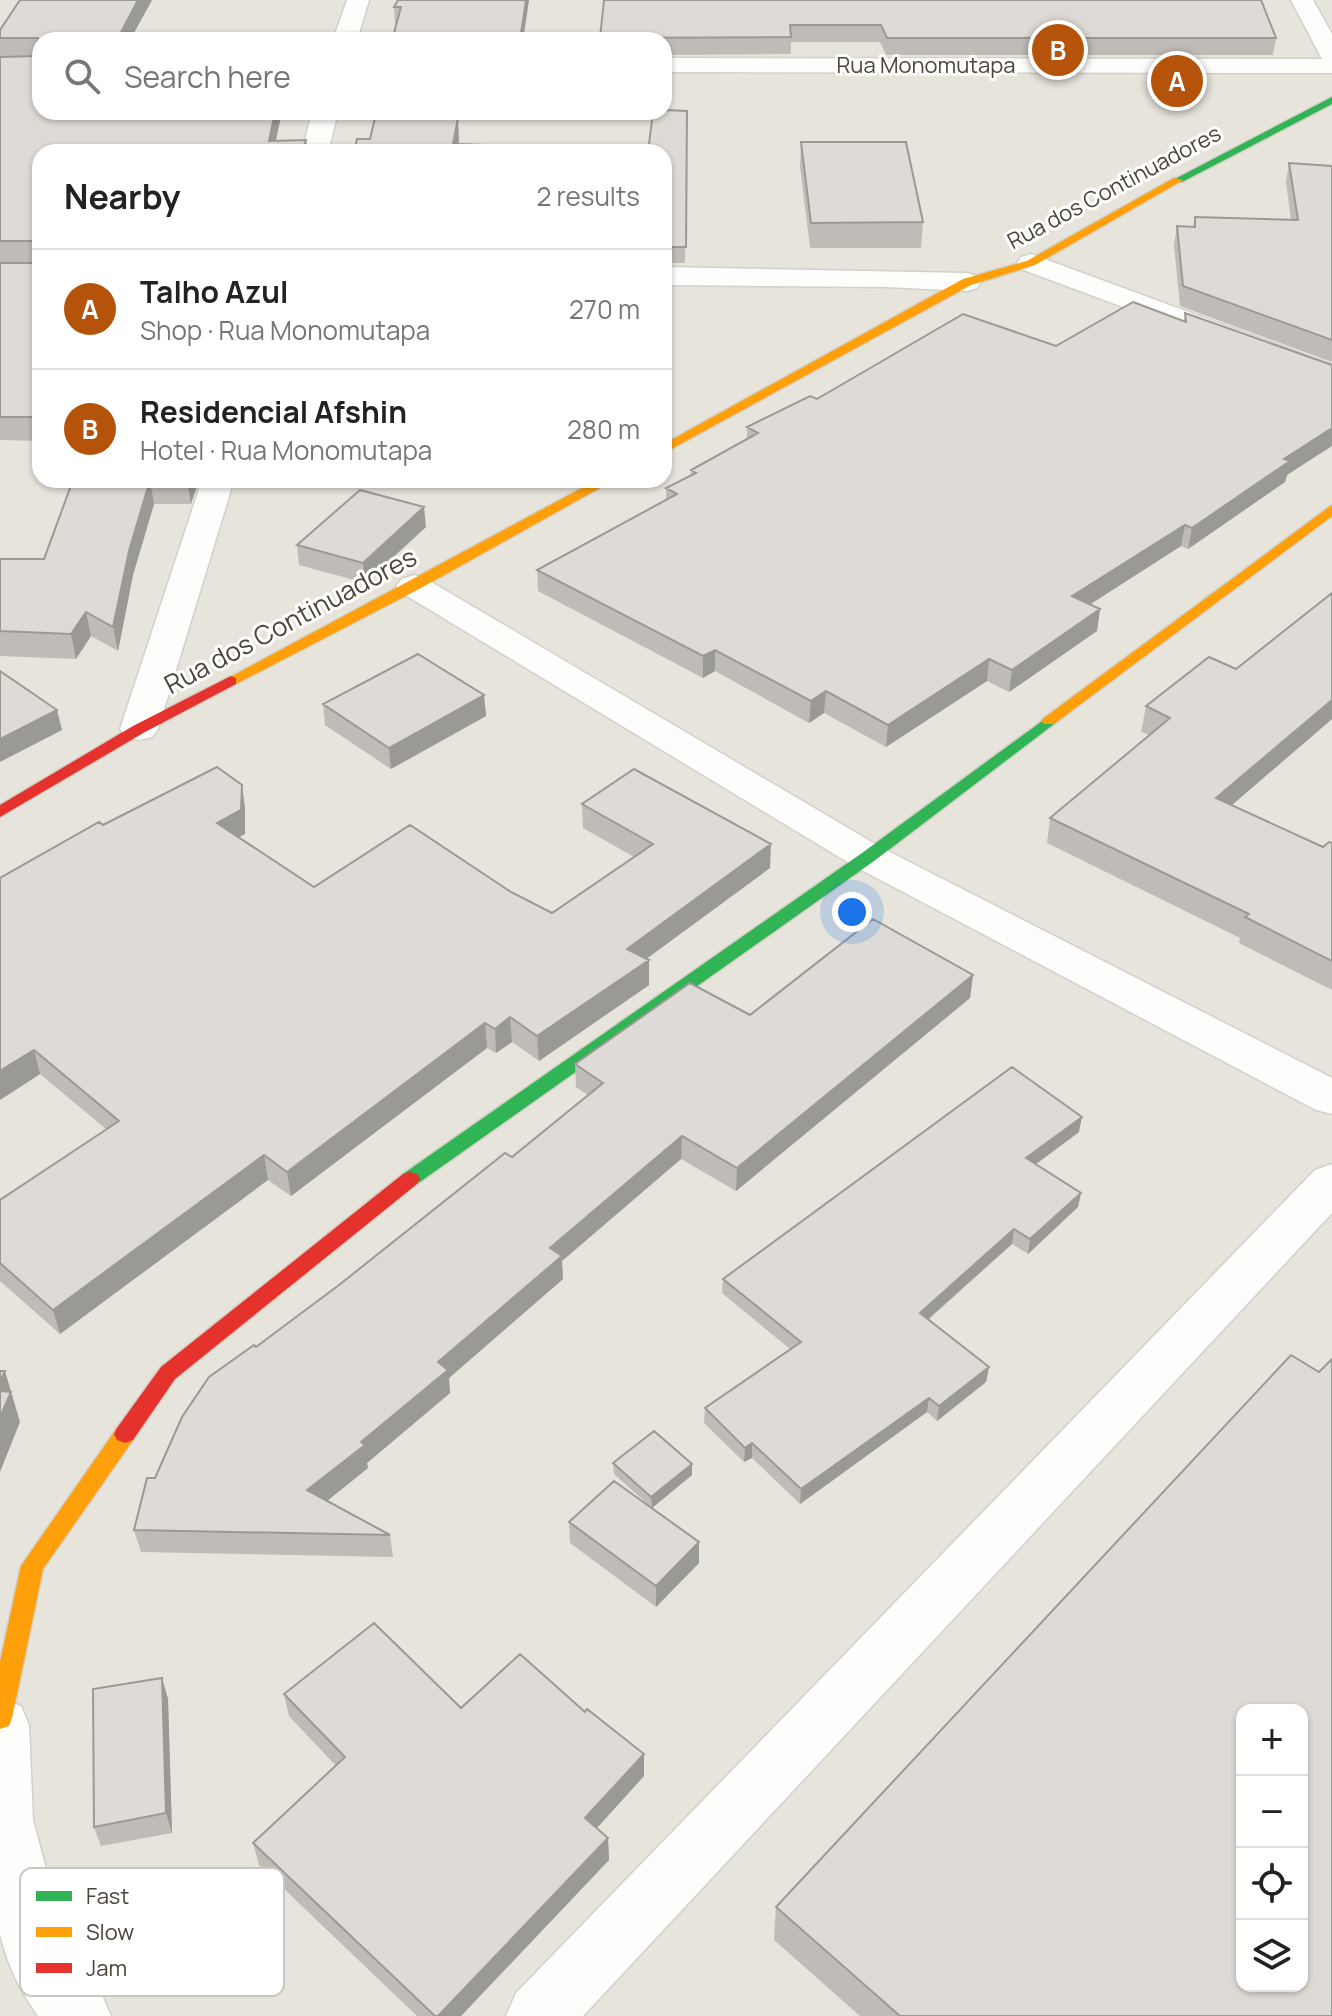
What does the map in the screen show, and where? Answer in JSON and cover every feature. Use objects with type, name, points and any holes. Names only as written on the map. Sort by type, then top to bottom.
[{"type":"street","points":[[348,32],[358,0]]},
{"type":"street","points":[[1302,0],[1332,56]]},
{"type":"street","name":"Rua Monomutapa","points":[[672,65],[1332,66]]},
{"type":"street","name":"Rua dos Continuadores","points":[[672,445],[967,282],[1031,263],[1247,142],[1332,100]]},
{"type":"street","points":[[317,144],[323,120]]},
{"type":"street","points":[[1031,263],[1332,376]]},
{"type":"street","points":[[672,276],[967,282]]},
{"type":"street","points":[[139,729],[215,488]]},
{"type":"street","name":"Rua dos Continuadores","points":[[0,812],[139,729],[414,586],[592,488]]},
{"type":"street","points":[[0,1718],[32,1566],[168,1373],[438,1157],[868,857],[1332,509]]},
{"type":"street","points":[[414,586],[868,857],[1332,1098]]},
{"type":"street","points":[[539,2016],[1332,1182]]},
{"type":"street","points":[[0,1725],[3,1820],[20,1888]]},
{"type":"street","points":[[63,1996],[78,2016]]},
{"type":"shaded area","points":[[0,0],[1332,0],[1332,2016],[0,2016]]},
{"type":"building","points":[[20,0],[138,0],[121,32],[32,32],[32,38],[0,38],[0,30]]},
{"type":"building","points":[[398,0],[526,0],[521,32],[394,32],[401,7],[394,7]]},
{"type":"building","points":[[604,0],[1261,0],[1276,38],[887,38],[881,25],[790,25],[791,37],[672,38],[672,32],[601,32]]},
{"type":"building","points":[[32,56],[32,120],[273,120],[269,141],[306,140],[305,144],[32,144],[32,241],[0,241],[0,57]]},
{"type":"building","points":[[672,110],[687,111],[686,247],[672,247],[672,144],[649,144],[652,120],[672,120]]},
{"type":"building","points":[[375,120],[458,120],[453,144],[356,144],[357,139],[370,139]]},
{"type":"building","points":[[801,142],[906,142],[923,222],[811,223]]},
{"type":"building","points":[[1289,163],[1332,166],[1332,340],[1183,286],[1177,226],[1195,227],[1195,217],[1298,220]]},
{"type":"building","points":[[0,263],[32,263],[32,417],[0,417]]},
{"type":"building","points":[[1133,302],[1186,322],[1185,313],[1332,365],[1332,428],[1284,459],[1290,461],[1192,528],[1185,525],[1072,596],[1100,609],[1012,670],[989,659],[888,725],[826,691],[811,701],[715,650],[703,656],[537,570],[677,494],[666,488],[672,488],[672,485],[696,473],[691,470],[758,433],[747,427],[810,396],[817,399],[963,314],[1056,346]]},
{"type":"building","points":[[70,488],[148,488],[129,551],[113,627],[86,612],[71,634],[0,631],[0,559],[44,559]]},
{"type":"building","points":[[360,490],[424,507],[363,563],[297,545]]},
{"type":"building","points":[[1332,593],[1332,700],[1216,798],[1323,847],[1332,843],[1332,961],[1245,917],[1249,914],[1050,818],[1170,718],[1146,706],[1209,657],[1236,669]]},
{"type":"building","points":[[418,654],[484,695],[389,748],[323,704]]},
{"type":"building","points":[[0,671],[57,710],[0,739]]},
{"type":"building","points":[[217,767],[242,785],[241,810],[217,823],[314,887],[410,825],[511,892],[552,913],[653,844],[582,804],[634,769],[771,844],[627,949],[649,960],[537,1036],[510,1017],[495,1029],[485,1023],[287,1172],[264,1155],[53,1310],[0,1263],[0,1200],[119,1121],[34,1050],[0,1071],[0,878],[99,822],[103,825]]},
{"type":"building","points":[[873,919],[973,975],[737,1168],[682,1136],[550,1248],[562,1256],[438,1362],[448,1370],[361,1442],[365,1445],[307,1490],[390,1535],[134,1530],[147,1478],[155,1478],[182,1417],[209,1377],[254,1345],[256,1347],[339,1285],[505,1153],[512,1157],[603,1083],[575,1064],[690,983],[750,1015]]},
{"type":"building","points":[[1012,1067],[1082,1117],[1026,1158],[1081,1193],[1030,1239],[1014,1229],[920,1313],[989,1367],[939,1406],[929,1398],[801,1489],[752,1443],[745,1448],[705,1408],[801,1342],[723,1279]]},
{"type":"building","points":[[1291,1355],[1319,1372],[1332,1359],[1332,2016],[900,2016],[776,1907]]},
{"type":"building","points":[[0,1391],[11,1392],[0,1417]]},
{"type":"building","points":[[654,1431],[692,1464],[651,1497],[613,1463]]},
{"type":"building","points":[[614,1481],[699,1542],[656,1586],[569,1522]]},
{"type":"building","points":[[374,1623],[461,1708],[520,1654],[585,1712],[587,1709],[644,1754],[585,1818],[608,1838],[435,2016],[284,1872],[284,1868],[279,1868],[253,1843],[345,1757],[284,1694]]},
{"type":"building","points":[[162,1678],[166,1813],[94,1827],[93,1689]]},
{"type":"traffic: fast","points":[[1178,180],[1332,100]]},
{"type":"traffic: fast","points":[[410,1179],[868,857],[1049,721]]},
{"type":"traffic: slow","points":[[672,445],[967,282],[1031,263],[1178,180]]},
{"type":"traffic: slow","points":[[231,681],[592,488]]},
{"type":"traffic: slow","points":[[1049,721],[1332,509]]},
{"type":"traffic: slow","points":[[0,1718],[32,1566],[125,1434]]},
{"type":"traffic: jam","points":[[0,812],[139,729],[231,681]]},
{"type":"traffic: jam","points":[[125,1434],[168,1373],[410,1179]]},
{"type":"place","name":"Residencial Afshin","points":[[1058,50]]},
{"type":"place","name":"Talho Azul","points":[[1177,81]]}]
